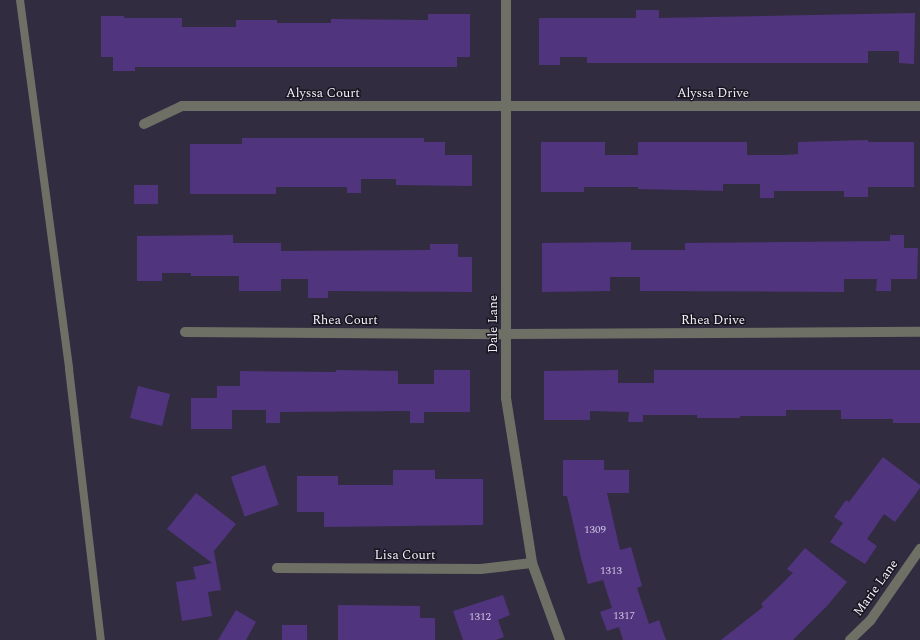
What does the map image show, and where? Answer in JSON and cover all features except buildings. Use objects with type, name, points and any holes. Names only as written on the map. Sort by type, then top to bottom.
[{"type":"street","name":"Dale Lane","points":[[506,0],[506,398],[532,563],[560,640]]},
{"type":"street","name":"Alyssa Court","points":[[144,124],[182,106],[506,106]]},
{"type":"street","name":"Alyssa Drive","points":[[506,106],[920,106]]},
{"type":"street","name":"Rhea Court","points":[[185,332],[506,334]]},
{"type":"street","name":"Rhea Drive","points":[[506,334],[920,332]]},
{"type":"street","name":"Marie Lane","points":[[850,640],[870,621],[920,549]]},
{"type":"street","name":"Lisa Court","points":[[277,568],[481,568],[532,563]]},
{"type":"lane","points":[[20,0],[69,369],[100,640]]}]
